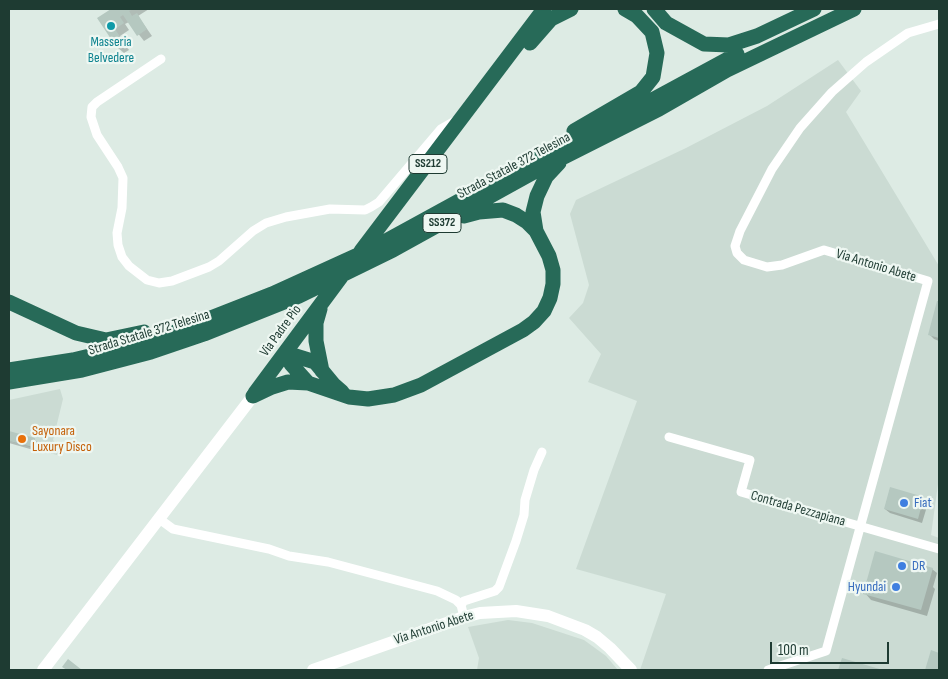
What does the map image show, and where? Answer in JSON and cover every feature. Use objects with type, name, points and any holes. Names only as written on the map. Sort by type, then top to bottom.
[{"type":"highway","name":"Via Padre Pio","points":[[252,396],[544,9]]},
{"type":"highway","points":[[468,109],[498,83],[551,19],[571,9]]},
{"type":"highway","points":[[510,173],[586,123],[641,92],[653,77],[656,53],[652,32],[637,16],[625,9]]},
{"type":"highway","points":[[654,9],[666,23],[704,44],[729,45],[757,36],[814,9]]},
{"type":"highway","name":"Strada Statale 372 Telesina","points":[[9,370],[73,360],[127,347],[170,334],[272,294],[373,248],[510,173],[625,115],[718,64],[830,9]]},
{"type":"highway","name":"Strada Statale 372 Telesina","points":[[9,382],[114,363],[204,334],[299,296],[393,250],[534,172],[659,109],[728,70],[854,9]]},
{"type":"highway","points":[[536,231],[533,212],[537,196],[546,177],[564,158]]},
{"type":"highway","points":[[252,396],[288,382],[308,382],[348,397],[368,400],[394,395],[421,385],[523,330],[534,322],[544,311],[550,298],[553,284],[550,256],[536,231],[516,215],[503,210],[478,212],[446,221]]},
{"type":"highway","points":[[9,302],[76,334],[106,340],[136,335],[184,320],[223,313]]},
{"type":"highway","points":[[322,302],[316,323],[316,332],[318,355],[322,371]]},
{"type":"highway","points":[[286,353],[315,362],[334,385],[348,397]]},
{"type":"highway","points":[[286,353],[291,364],[308,382]]},
{"type":"highway","points":[[9,392],[88,374],[114,363]]},
{"type":"main road","name":"Via Padre Pio","points":[[43,670],[252,396]]},
{"type":"main road","name":"Via Antonio Abete","points":[[313,670],[462,611],[480,613],[516,611],[563,620],[597,637],[631,670]]},
{"type":"street","name":"Via Antonio Abete","points":[[768,670],[826,651],[928,281],[824,250],[782,265],[767,267],[744,260],[736,253],[734,246],[772,169],[800,128],[832,92],[866,62],[908,33],[939,24]]},
{"type":"street","points":[[161,59],[97,102],[92,107],[91,118],[97,135],[123,178],[123,200],[117,234],[118,246],[122,257],[129,266],[147,280],[160,283],[172,282],[220,261],[253,231],[266,223],[286,217],[330,209],[365,210],[372,207],[379,202],[441,129],[468,109]]},
{"type":"street","name":"Contrada Pezzapiana","points":[[669,437],[750,460],[741,492],[939,549]]},
{"type":"street","points":[[462,611],[464,601],[495,591],[499,587],[516,541],[524,515],[525,500],[534,470],[542,452]]},
{"type":"street","points":[[158,518],[173,529],[269,549],[289,556],[328,562],[437,591],[456,600],[462,611]]},
{"type":"shaded area","points":[[838,60],[861,91],[846,112],[939,266],[939,477],[931,535],[939,538],[939,670],[640,670],[666,594],[576,569],[637,401],[588,382],[601,354],[569,318],[583,303],[589,285],[570,214],[576,200],[686,148],[767,106]]},
{"type":"shaded area","points":[[60,389],[63,399],[53,440],[62,451],[57,455],[9,441],[9,400]]},
{"type":"shaded area","points":[[508,620],[532,623],[584,640],[606,656],[618,670],[477,670],[479,658],[468,627]]},
{"type":"building","name":"Masseria Belvedere","points":[[111,9],[133,9],[129,11],[132,16],[137,13],[147,29],[137,36],[123,15],[120,17],[124,23],[115,29],[124,43],[117,48],[97,18]]},
{"type":"building","points":[[937,301],[939,301],[939,338],[928,335]]},
{"type":"building","name":"Sayonara Luxury Disco","points":[[9,431],[35,438],[33,447],[9,441]]},
{"type":"building","name":"Fiat","points":[[890,487],[924,497],[918,519],[884,509]]},
{"type":"building","name":"Hyundai","points":[[875,551],[933,568],[921,610],[863,594]]},
{"type":"building","points":[[931,650],[939,653],[939,670],[925,670]]},
{"type":"building","points":[[842,658],[883,670],[838,670]]},
{"type":"building","points":[[68,659],[82,670],[67,670],[62,667]]},
{"type":"place","name":"Masseria Belvedere","points":[[111,26]]},
{"type":"place","name":"Sayonara Luxury Disco","points":[[22,439]]},
{"type":"place","name":"Fiat","points":[[904,503]]},
{"type":"place","name":"DR","points":[[902,566]]},
{"type":"place","name":"Hyundai","points":[[896,587]]}]
